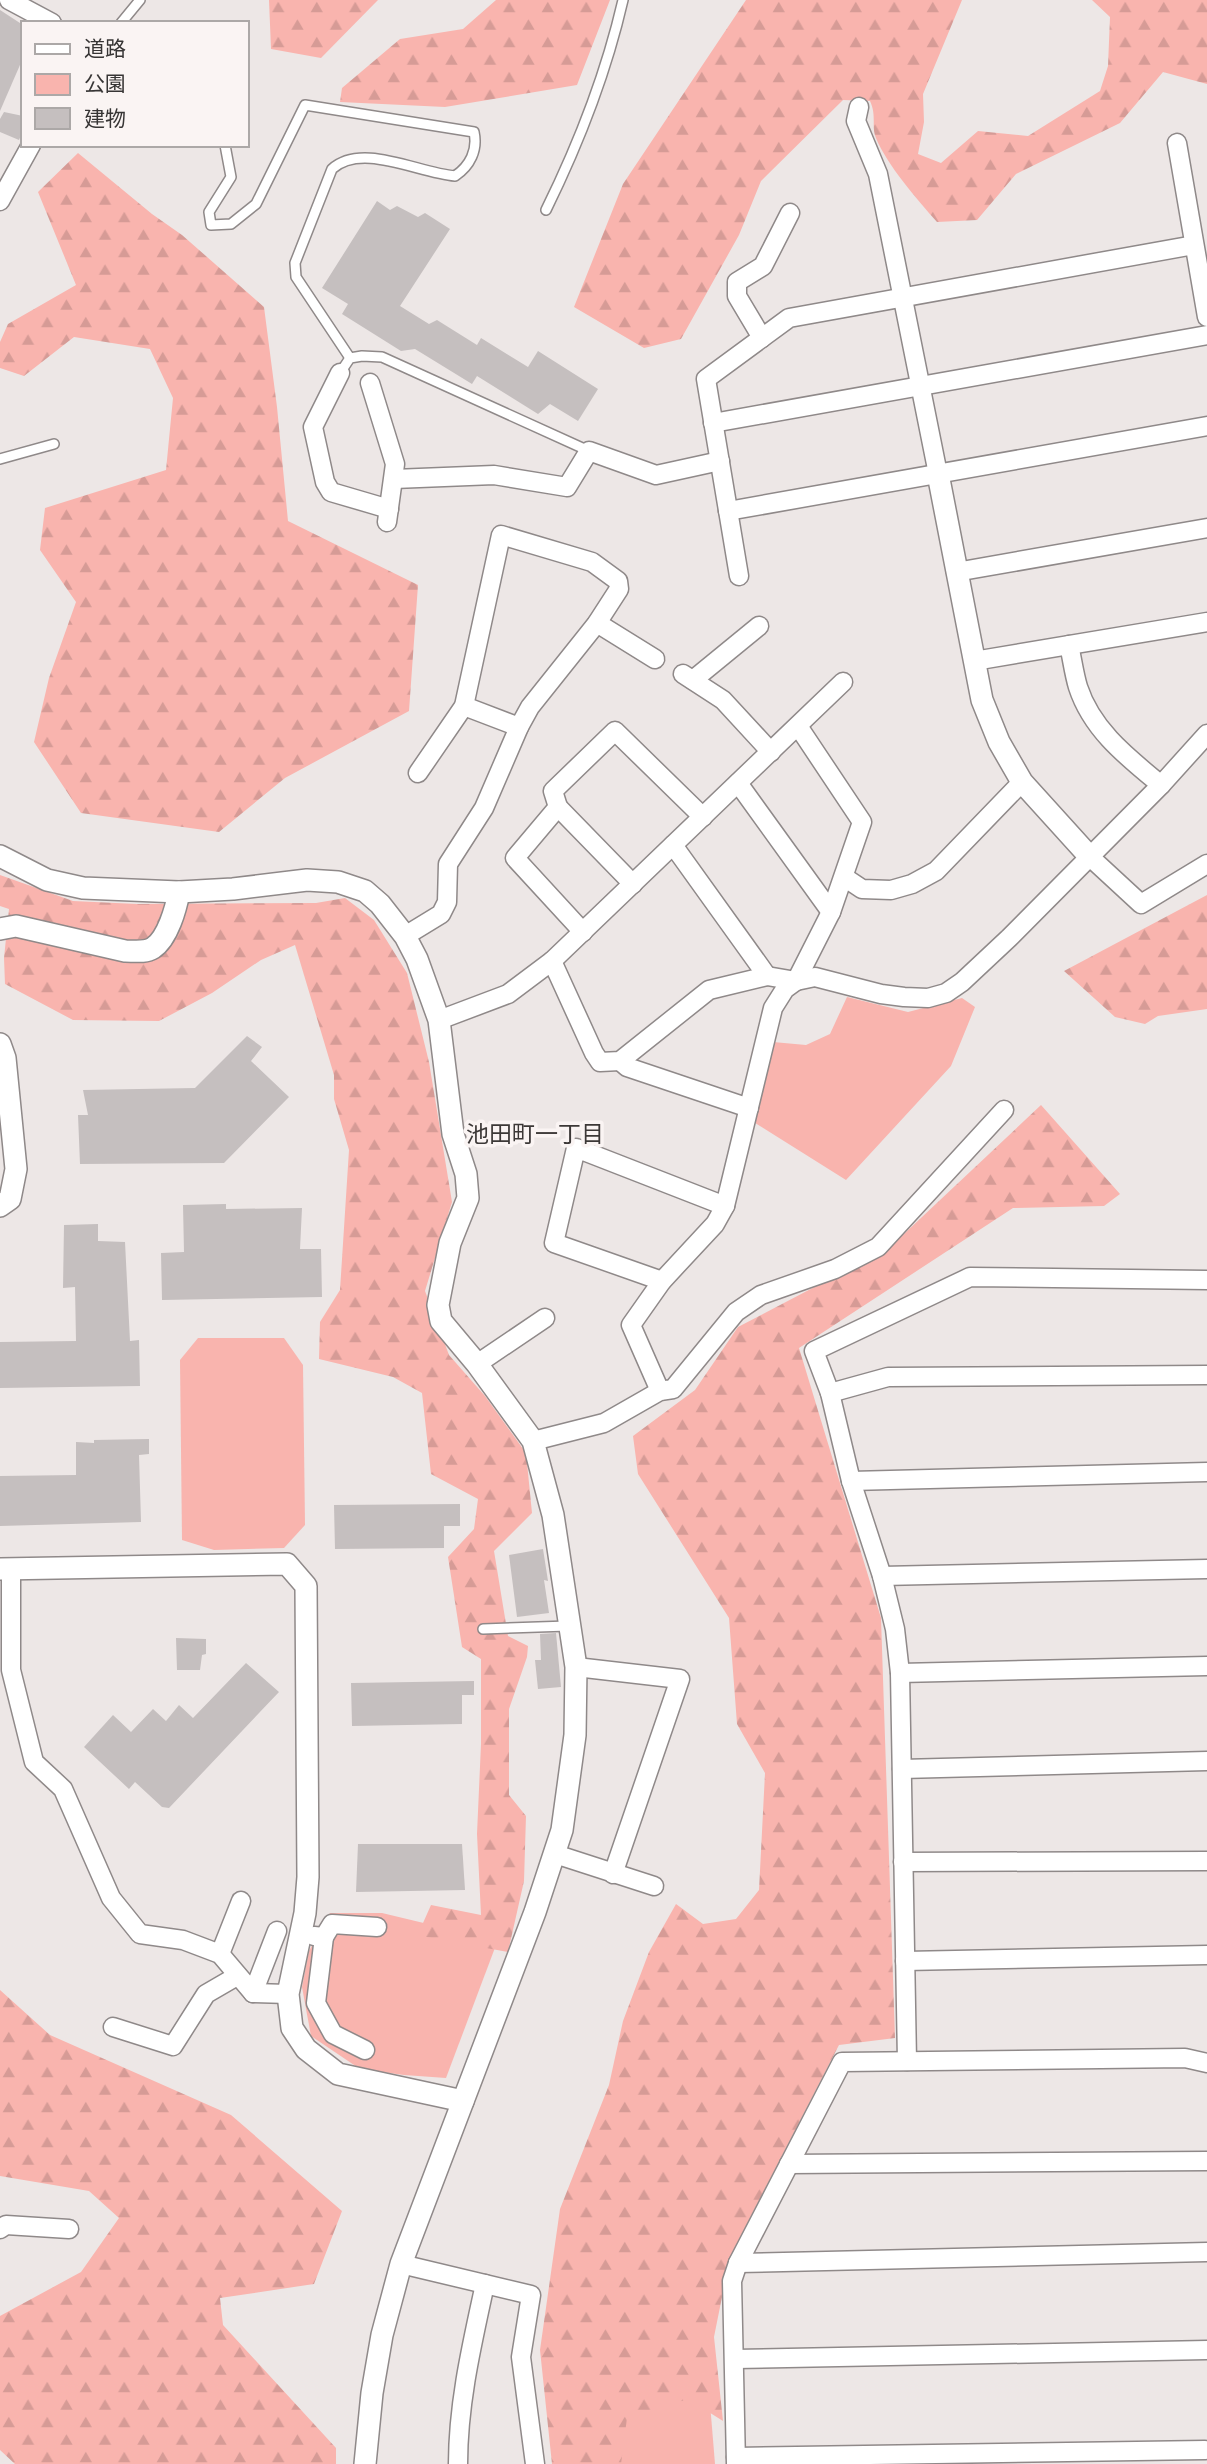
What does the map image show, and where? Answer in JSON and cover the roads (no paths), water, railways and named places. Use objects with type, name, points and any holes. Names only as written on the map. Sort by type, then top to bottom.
[{"type":"street","points":[[9,0],[48,21]]},
{"type":"street","points":[[859,107],[856,121],[878,174],[982,699],[999,742],[1022,782],[1089,856],[1142,904],[1207,864]]},
{"type":"street","points":[[1177,144],[1207,317]]},
{"type":"street","points":[[0,201],[30,147]]},
{"type":"street","points":[[762,338],[737,296],[737,282],[763,266],[790,213]]},
{"type":"street","points":[[739,576],[706,379],[789,318],[1194,245]]},
{"type":"street","points":[[713,423],[1207,335]]},
{"type":"street","points":[[345,365],[313,427],[325,482],[331,492],[388,515],[395,464],[370,383]]},
{"type":"street","points":[[728,511],[1207,426]]},
{"type":"street","points":[[394,479],[494,475],[567,487],[589,451],[656,475],[720,461]]},
{"type":"street","points":[[956,572],[1207,528]]},
{"type":"street","points":[[405,936],[441,914],[447,902],[448,864],[484,808],[519,727],[530,707],[597,623],[620,589],[618,581],[592,562],[501,535],[464,706],[418,773]]},
{"type":"street","points":[[974,661],[1207,622]]},
{"type":"street","points":[[597,623],[655,659]]},
{"type":"street","points":[[759,626],[688,677],[723,700],[771,752]]},
{"type":"street","points":[[1069,645],[1078,687],[1093,719],[1115,748],[1161,785]]},
{"type":"street","points":[[439,1020],[508,994],[552,961],[843,682]]},
{"type":"street","points":[[464,706],[519,727]]},
{"type":"street","points":[[660,1391],[631,1325],[662,1281],[715,1224],[725,1206],[773,1007],[785,989],[796,981],[831,912],[862,822],[798,726]]},
{"type":"street","points":[[633,884],[558,807],[553,791],[615,731],[703,817]]},
{"type":"street","points":[[552,961],[600,1062],[620,1062],[709,990],[767,976],[796,981],[815,977],[881,994],[904,997],[928,998],[946,993],[962,982],[1009,938],[1161,785],[1207,734]]},
{"type":"street","points":[[844,877],[862,889],[891,890],[912,884],[936,871],[1022,782]]},
{"type":"street","points":[[738,783],[831,912]]},
{"type":"street","points":[[558,807],[515,858],[583,932]]},
{"type":"street","points":[[673,845],[767,976]]},
{"type":"street","points":[[0,856],[47,880],[65,885],[122,891],[179,891],[233,889],[307,880],[338,883],[365,891],[380,904],[405,936],[417,959],[439,1020],[453,1133],[466,1174],[468,1198],[450,1243],[438,1305],[441,1321],[477,1364],[533,1441],[553,1515],[576,1667],[575,1735],[570,1780],[555,1854],[401,2264],[382,2335],[372,2393],[365,2464]]},
{"type":"street","points":[[0,929],[16,926],[125,951],[141,952],[155,947],[174,917],[179,891]]},
{"type":"street","points":[[0,1044],[5,1058],[16,1169],[10,1199],[0,1206]]},
{"type":"street","points":[[620,1062],[626,1067],[749,1108]]},
{"type":"street","points":[[533,1441],[604,1423],[660,1391],[673,1389],[736,1312],[761,1296],[835,1269],[878,1247],[1004,1110]]},
{"type":"street","points":[[662,1281],[554,1243],[576,1148],[725,1206]]},
{"type":"street","points":[[907,2061],[900,1673],[895,1629],[882,1576],[851,1481],[830,1393],[814,1352],[970,1278],[1207,1280]]},
{"type":"street","points":[[477,1364],[545,1318]]},
{"type":"street","points":[[830,1393],[888,1377],[1207,1375]]},
{"type":"street","points":[[851,1481],[1207,1472]]},
{"type":"street","points":[[288,1994],[253,1993],[220,1954],[183,1940],[140,1934],[111,1898],[63,1789],[34,1762],[11,1670],[6,1568],[287,1564],[306,1586],[308,1877],[305,1913],[288,1994],[292,2028],[306,2049],[338,2074],[463,2101]]},
{"type":"street","points":[[882,1576],[1207,1569]]},
{"type":"street","points":[[900,1673],[1207,1666]]},
{"type":"street","points":[[576,1667],[680,1679],[613,1874]]},
{"type":"street","points":[[902,1769],[1207,1761]]},
{"type":"street","points":[[555,1854],[654,1886]]},
{"type":"street","points":[[903,1862],[1207,1861]]},
{"type":"street","points":[[220,1954],[241,1901]]},
{"type":"street","points":[[365,2050],[333,2034],[316,2003],[324,1937],[332,1924],[377,1927]]},
{"type":"street","points":[[253,1993],[277,1931]]},
{"type":"street","points":[[300,1934],[324,1937]]},
{"type":"street","points":[[905,1961],[1207,1955]]},
{"type":"street","points":[[113,2026],[173,2046],[206,1994],[237,1976]]},
{"type":"street","points":[[1202,2454],[736,2460],[732,2281],[738,2263],[842,2062],[1185,2059],[1207,2063]]},
{"type":"street","points":[[789,2164],[1207,2161]]},
{"type":"street","points":[[0,2229],[6,2225],[69,2229]]},
{"type":"street","points":[[738,2263],[1207,2252]]},
{"type":"street","points":[[401,2264],[531,2295],[521,2357],[535,2464]]},
{"type":"street","points":[[458,2464],[458,2422],[485,2284]]},
{"type":"street","points":[[734,2359],[1207,2350]]},
{"type":"lane","points":[[123,21],[140,0]]},
{"type":"lane","points":[[546,210],[574,154],[589,115],[623,0]]},
{"type":"lane","points":[[225,147],[231,177],[209,212],[211,225],[231,224],[256,204],[306,105],[474,132],[476,138],[471,160],[464,170],[455,176],[366,156],[340,161],[332,169],[295,263],[296,277],[345,365],[362,356],[382,357],[589,451]]},
{"type":"lane","points":[[0,458],[54,444]]},
{"type":"lane","points":[[483,1629],[570,1626]]},
{"type":"district","name":"池田町一丁目","points":[[535,1135]]}]
